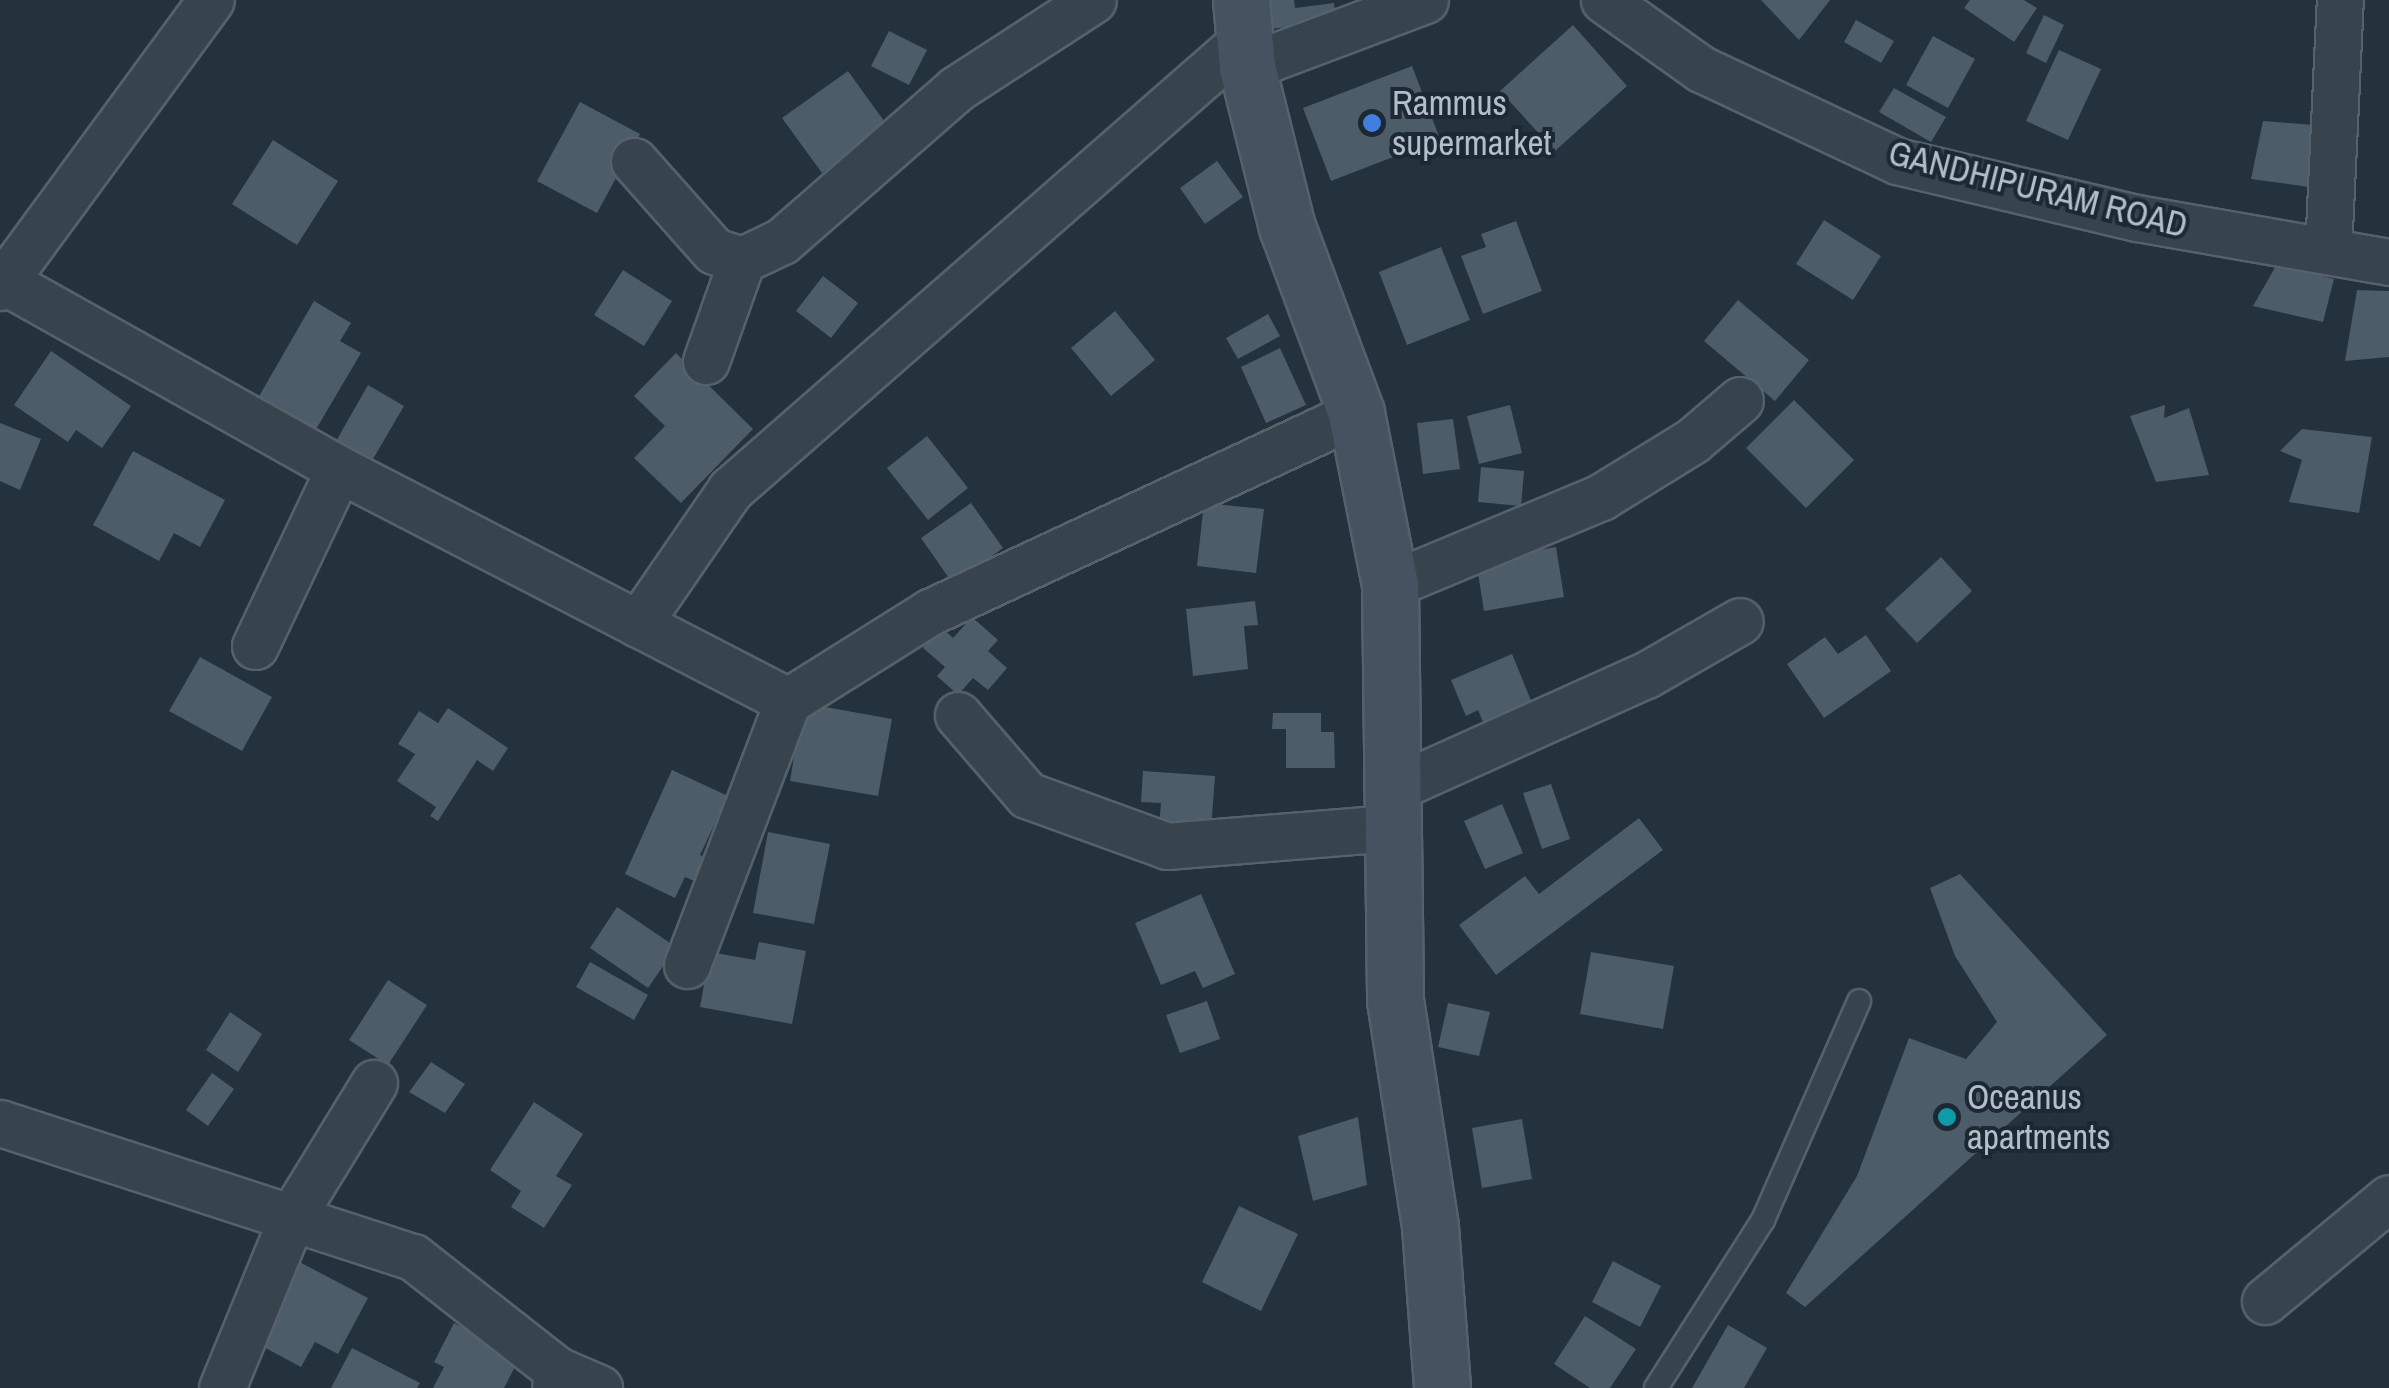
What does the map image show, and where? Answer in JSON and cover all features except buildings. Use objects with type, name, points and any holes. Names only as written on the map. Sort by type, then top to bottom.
[{"type":"main road","points":[[1244,35],[1287,227],[1356,413],[1390,585],[1396,636],[1392,808],[1395,1000],[1430,1227],[1442,1388]]},
{"type":"street","points":[[211,0],[2,284],[339,470],[788,701]]},
{"type":"street","points":[[634,160],[714,251],[742,260],[782,241],[956,89],[1093,0]]},
{"type":"street","points":[[638,624],[730,490],[1244,35],[1426,0]]},
{"type":"street","name":"GANDHIPURAM ROAD","points":[[1604,0],[1701,70],[1897,161],[2137,218],[2389,262]]},
{"type":"street","points":[[2328,252],[2340,0]]},
{"type":"street","points":[[706,361],[742,260]]},
{"type":"street","points":[[1390,585],[1601,497],[1692,441],[1740,400]]},
{"type":"street","points":[[688,965],[788,701],[930,612],[1356,413]]},
{"type":"street","points":[[255,646],[339,470]]},
{"type":"street","points":[[958,715],[1027,795],[1167,846],[1392,808],[1740,622]]},
{"type":"street","points":[[222,1388],[293,1215],[374,1083]]},
{"type":"street","points":[[0,1123],[293,1215],[412,1257],[556,1379],[599,1388]]},
{"type":"street","points":[[2265,1302],[2389,1198]]},
{"type":"lane","points":[[1656,1388],[1764,1220],[1859,1001]]},
{"type":"place","name":"Rammus supermarket","points":[[1372,123]]},
{"type":"place","name":"Oceanus apartments","points":[[1947,1117]]}]
